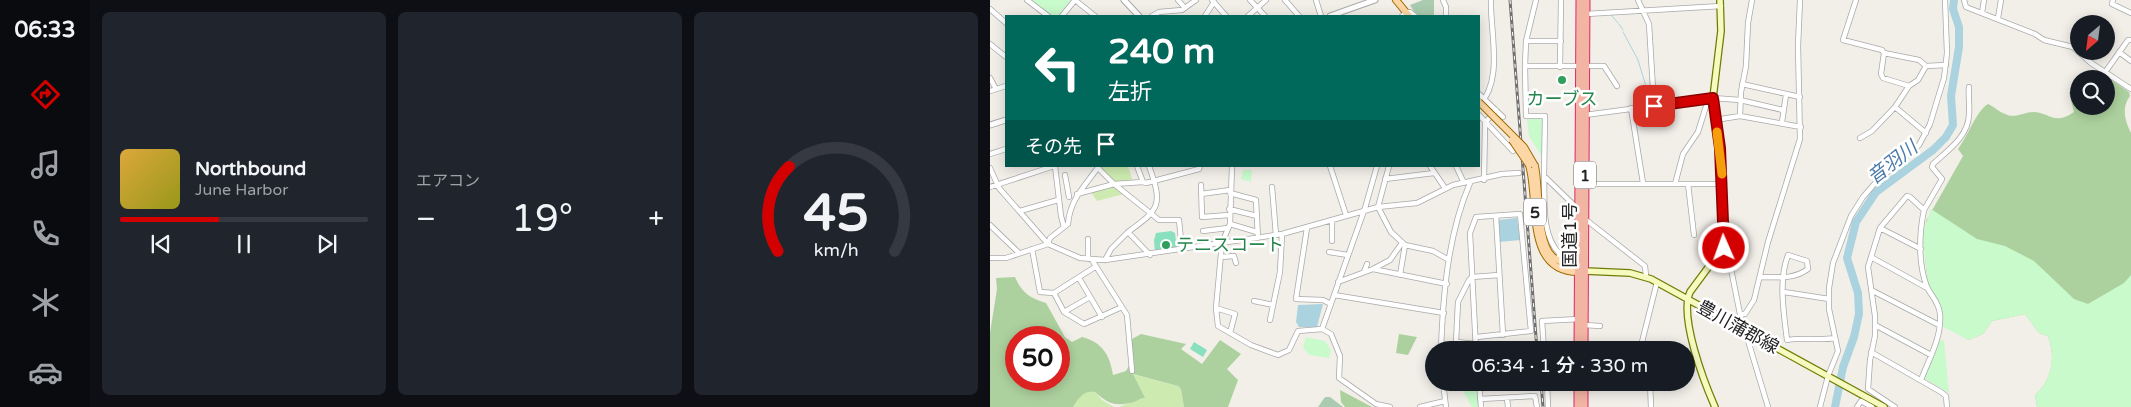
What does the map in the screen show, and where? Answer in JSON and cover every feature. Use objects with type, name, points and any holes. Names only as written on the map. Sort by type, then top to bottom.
[{"type":"highway","name":"国道1号","points":[[1580,0],[1585,115],[1585,219],[1581,271]]},
{"type":"highway","name":"国道1号","points":[[1583,341],[1579,210],[1586,0]]},
{"type":"highway","name":"国道1号","points":[[1579,341],[1581,322]]},
{"type":"highway","points":[[1578,391],[1578,407]]},
{"type":"highway","points":[[1584,391],[1584,407]]},
{"type":"main road","points":[[1395,0],[1405,15]]},
{"type":"main road","points":[[1715,407],[1694,348],[1687,300],[1690,292],[1726,244],[1713,98],[1721,31],[1720,3]]},
{"type":"main road","name":"5","points":[[1482,101],[1531,158],[1539,193],[1542,234],[1548,255]]},
{"type":"main road","name":"5","points":[[1480,108],[1515,144],[1529,165],[1534,188],[1537,237],[1548,255],[1581,271]]},
{"type":"main road","points":[[1548,255],[1555,264],[1581,271]]},
{"type":"main road","name":"豊川蒲郡線","points":[[1581,271],[1630,273],[1646,276],[1884,407]]},
{"type":"street","points":[[1027,0],[1047,15]]},
{"type":"street","points":[[1063,15],[1075,0],[1094,15]]},
{"type":"street","points":[[1124,0],[1138,15]]},
{"type":"street","points":[[1178,0],[1185,8]]},
{"type":"street","points":[[1161,14],[1182,10],[1196,0]]},
{"type":"street","points":[[1250,0],[1264,15]]},
{"type":"street","points":[[1249,15],[1266,0]]},
{"type":"street","points":[[1286,0],[1298,15]]},
{"type":"street","points":[[1316,0],[1321,15]]},
{"type":"street","points":[[1333,15],[1374,0]]},
{"type":"street","points":[[1443,0],[1446,7],[1446,15]]},
{"type":"street","points":[[1491,0],[1494,77],[1482,101],[1503,117]]},
{"type":"street","points":[[1536,0],[1526,41],[1526,116],[1545,116],[1544,176],[1548,234],[1552,245],[1559,253],[1559,261]]},
{"type":"street","points":[[1560,66],[1561,0]]},
{"type":"street","points":[[1638,0],[1649,24],[1654,106]]},
{"type":"street","points":[[1740,116],[1740,100],[1746,66],[1748,23],[1752,0]]},
{"type":"street","points":[[1740,314],[1745,314],[1754,300],[1768,242],[1800,139],[1798,46],[1800,0]]},
{"type":"street","points":[[1856,0],[1843,40],[1882,50],[1884,53],[1919,60],[1926,66],[1946,65]]},
{"type":"street","points":[[1820,407],[1838,351],[1829,299],[1834,263],[1851,216],[1863,197],[1877,181],[1919,145],[1926,133],[1935,111],[1946,65],[1945,0]]},
{"type":"street","points":[[1964,0],[1966,7],[1982,14],[1998,18],[2017,28],[2035,34],[2044,40],[2073,47],[2091,63],[2104,70]]},
{"type":"street","points":[[1982,14],[1984,0]]},
{"type":"street","points":[[1998,18],[2001,0]]},
{"type":"street","points":[[2113,0],[2112,4],[2131,13]]},
{"type":"street","points":[[1206,15],[1213,1],[1225,15]]},
{"type":"street","points":[[1586,14],[1644,11],[1720,3]]},
{"type":"street","points":[[990,9],[1005,22]]},
{"type":"street","points":[[2107,70],[2128,40],[2131,40]]},
{"type":"street","points":[[1526,41],[1561,41]]},
{"type":"street","points":[[990,44],[1005,56]]},
{"type":"street","points":[[2120,52],[2131,61]]},
{"type":"street","points":[[1884,53],[1880,74],[1883,78],[1909,86]]},
{"type":"street","points":[[1525,66],[1604,66],[1617,86]]},
{"type":"street","points":[[1860,138],[1872,132],[1895,107],[1909,86],[1918,80],[1926,66]]},
{"type":"street","points":[[2115,77],[2131,89]]},
{"type":"street","points":[[990,78],[996,89]]},
{"type":"street","points":[[1742,84],[1800,97]]},
{"type":"street","points":[[990,91],[1005,86]]},
{"type":"street","points":[[1927,288],[1919,239],[1924,210],[1942,179],[1932,167],[1963,135],[1967,127],[1970,115],[1969,87]]},
{"type":"street","points":[[1782,122],[1786,95]]},
{"type":"street","points":[[1675,184],[1683,154],[1698,132],[1707,103],[1710,103],[1713,98]]},
{"type":"street","points":[[1585,115],[1713,98],[1740,100],[1783,110]]},
{"type":"street","points":[[1895,107],[1926,133]]},
{"type":"street","points":[[1631,108],[1643,183]]},
{"type":"street","points":[[1484,180],[1486,122],[1496,110]]},
{"type":"street","points":[[1480,116],[1513,151]]},
{"type":"street","points":[[1715,120],[1740,116],[1782,122],[1800,127]]},
{"type":"street","points":[[990,126],[1005,120]]},
{"type":"street","points":[[990,154],[1005,149]]},
{"type":"street","points":[[990,187],[1052,167]]},
{"type":"street","points":[[1055,167],[1058,199],[1064,227]]},
{"type":"street","points":[[1138,167],[1143,182]]},
{"type":"street","points":[[1105,260],[1111,249],[1128,232],[1152,215],[1159,197],[1149,167]]},
{"type":"street","points":[[1020,211],[1114,184],[1155,182],[1199,169],[1200,167]]},
{"type":"street","points":[[1232,167],[1229,226],[1222,243],[1216,308],[1218,326],[1251,346],[1278,355],[1290,350],[1298,331],[1322,329],[1331,334],[1338,351],[1339,378],[1376,404],[1390,407]]},
{"type":"street","points":[[1330,167],[1346,215]]},
{"type":"street","points":[[1389,167],[1378,207],[1391,232],[1404,244],[1433,251],[1449,260]]},
{"type":"street","points":[[1431,167],[1445,188]]},
{"type":"street","points":[[1442,341],[1449,260],[1460,206],[1467,183],[1457,167]]},
{"type":"street","points":[[990,168],[996,185],[1048,244],[1080,258],[1105,260],[1150,255],[1282,234],[1378,207],[1418,203],[1445,188],[1484,180],[1502,174],[1519,173]]},
{"type":"street","points":[[1048,244],[1050,238],[1068,224],[1070,208],[1097,168],[1159,220],[1179,220],[1182,250]]},
{"type":"street","points":[[1322,329],[1377,168]]},
{"type":"street","points":[[1385,179],[1434,173]]},
{"type":"street","points":[[1084,174],[1087,182]]},
{"type":"street","points":[[1065,175],[1070,197]]},
{"type":"street","points":[[1544,176],[1579,210]]},
{"type":"street","points":[[1584,184],[1722,184]]},
{"type":"street","points":[[1688,184],[1694,235]]},
{"type":"street","points":[[1200,185],[1202,217],[1229,212],[1257,216]]},
{"type":"street","points":[[1272,187],[1276,234]]},
{"type":"street","points":[[1201,194],[1230,192],[1256,200],[1258,238]]},
{"type":"street","points":[[1895,407],[1868,389],[1875,325],[1868,267],[1880,228],[1907,196],[1924,210]]},
{"type":"street","points":[[1476,341],[1470,233],[1476,217],[1520,214],[1531,332],[1477,337]]},
{"type":"street","points":[[1496,216],[1503,335]]},
{"type":"street","points":[[1585,219],[1645,266],[1646,276]]},
{"type":"street","points":[[1332,220],[1332,241]]},
{"type":"street","points":[[990,225],[1019,253]]},
{"type":"street","points":[[1203,231],[1229,226],[1257,232]]},
{"type":"street","points":[[1307,228],[1296,299],[1312,298],[1330,304]]},
{"type":"street","points":[[1880,228],[1921,249]]},
{"type":"street","points":[[1128,232],[1150,255]]},
{"type":"street","points":[[1270,320],[1280,272],[1282,234]]},
{"type":"street","points":[[1088,239],[1090,259],[1104,277],[1128,320],[1127,337],[1132,371]]},
{"type":"street","points":[[990,252],[992,257],[1006,258],[1048,244]]},
{"type":"street","points":[[1338,282],[1373,270],[1390,260],[1404,244]]},
{"type":"street","points":[[1400,275],[1404,244]]},
{"type":"street","points":[[1726,244],[1740,314],[1768,407]]},
{"type":"street","points":[[1032,249],[1040,292],[1054,293],[1095,267]]},
{"type":"street","points":[[1329,252],[1348,255]]},
{"type":"street","points":[[1760,276],[1784,277],[1801,274],[1808,269],[1806,261],[1788,255],[1784,277],[1787,340],[1800,338],[1824,341],[1835,338]]},
{"type":"street","points":[[1221,257],[1234,256],[1236,263]]},
{"type":"street","points":[[1871,257],[1927,288],[1937,301],[1940,314],[1938,339],[1921,380]]},
{"type":"street","points":[[1364,272],[1368,264]]},
{"type":"street","points":[[1373,270],[1447,284]]},
{"type":"street","points":[[1456,341],[1458,302],[1468,280],[1472,277],[1499,275]]},
{"type":"street","points":[[1079,278],[1102,318]]},
{"type":"street","points":[[1642,341],[1657,282]]},
{"type":"street","points":[[1871,290],[1939,325]]},
{"type":"street","points":[[1784,292],[1829,299]]},
{"type":"street","points":[[1054,293],[1064,312],[1084,324],[1102,318],[1122,307]]},
{"type":"street","points":[[1334,294],[1444,313]]},
{"type":"street","points":[[1064,312],[1090,297]]},
{"type":"street","points":[[1254,301],[1273,305]]},
{"type":"street","points":[[1216,308],[1235,314],[1230,333]]},
{"type":"street","points":[[1543,341],[1542,321],[1581,322],[1600,326]]},
{"type":"street","points":[[1875,325],[1931,355]]},
{"type":"street","points":[[1871,352],[1946,396],[1947,407]]},
{"type":"street","points":[[1420,407],[1445,404],[1444,391]]},
{"type":"street","points":[[1480,391],[1481,407]]},
{"type":"street","points":[[1547,391],[1548,407]]},
{"type":"street","points":[[1650,391],[1651,407]]},
{"type":"street","points":[[1480,399],[1535,396],[1537,407]]},
{"type":"street","points":[[1507,398],[1508,407]]},
{"type":"street","points":[[1857,407],[1861,401],[1872,407]]},
{"type":"green space","points":[[1026,0],[1071,0],[1059,15],[1045,15]]},
{"type":"green space","points":[[1423,0],[1434,0],[1434,15],[1416,15],[1410,5]]},
{"type":"green space","points":[[2115,82],[2129,92],[2130,96],[2125,110],[2127,124],[2131,133],[2131,347],[2037,407],[2035,395],[2045,383],[2051,368],[2052,352],[2048,336],[2039,333],[2025,314],[1992,321],[1983,334],[1968,340],[1942,317],[1939,301],[1931,291],[1928,282],[1925,259],[1926,221],[1963,156],[1958,149],[1980,112],[1988,104],[2012,116],[2033,112],[2056,118],[2070,114],[2115,115]]},
{"type":"green space","points":[[1527,119],[1542,119],[1542,157],[1529,136]]},
{"type":"green space","points":[[1128,167],[1133,182],[1115,183],[1100,168]]},
{"type":"green space","points":[[1243,170],[1252,170],[1251,182],[1241,179]]},
{"type":"green space","points":[[1115,185],[1124,194],[1097,201],[1090,191]]},
{"type":"green space","points":[[1931,209],[1977,239],[2005,246],[2034,261],[2074,299],[2088,304],[2124,283],[2131,275],[2131,407],[2037,407],[2035,395],[2049,376],[2052,352],[2048,336],[2039,333],[2025,314],[1992,321],[1983,334],[1968,340],[1942,326],[1939,301],[1931,291],[1928,282],[1922,235]]},
{"type":"green space","name":"テニスコート","points":[[1171,231],[1175,233],[1177,249],[1155,252],[1154,240],[1156,233]]},
{"type":"green space","points":[[1015,277],[1027,294],[1046,303],[1059,326],[1005,326],[1005,391],[1070,391],[1070,341],[1072,342],[1082,337],[1095,342],[1104,350],[1110,361],[1113,375],[1126,371],[1130,364],[1132,339],[1141,334],[1186,344],[1181,349],[1202,364],[1220,340],[1241,354],[1227,369],[1238,380],[1228,407],[1184,407],[1181,389],[1178,386],[1133,374],[1145,398],[1134,402],[1112,403],[1095,392],[1087,392],[1082,395],[1073,407],[990,407],[990,333],[997,289],[996,278]]},
{"type":"green space","points":[[1399,334],[1417,337],[1408,355],[1396,353]]},
{"type":"green space","points":[[1306,337],[1325,341],[1331,350],[1329,358],[1309,355],[1303,347]]},
{"type":"green space","points":[[1940,340],[1944,341],[1949,393],[1924,378]]},
{"type":"green space","points":[[1194,342],[1207,350],[1203,357],[1190,349]]},
{"type":"green space","points":[[1132,374],[1178,386],[1181,389],[1184,407],[1119,407],[1141,398]]},
{"type":"green space","points":[[1340,390],[1372,407],[1345,407],[1341,402]]},
{"type":"green space","points":[[1089,391],[1095,392],[1102,400],[1114,407],[1073,407],[1081,395]]},
{"type":"green space","points":[[1463,391],[1477,391],[1478,407],[1472,407]]},
{"type":"green space","points":[[1325,397],[1330,397],[1343,407],[1318,407]]},
{"type":"water","points":[[1517,218],[1520,240],[1499,242],[1498,220]]},
{"type":"water","points":[[1323,304],[1317,327],[1299,327],[1296,322],[1298,305]]},
{"type":"waterway","name":"音羽川","points":[[1835,407],[1843,367],[1854,337],[1859,314],[1858,293],[1847,258],[1856,222],[1876,192],[1933,150],[1946,137],[1953,125],[1951,96],[1959,47],[1959,27],[1953,9],[1954,0]]},
{"type":"waterway","points":[[1611,15],[1618,23]]},
{"type":"waterway","points":[[1619,24],[1623,30]]},
{"type":"waterway","points":[[1623,32],[1638,60],[1651,103]]},
{"type":"railway","points":[[1510,0],[1536,341]]},
{"type":"railway","points":[[1542,391],[1543,407]]},
{"type":"slow traffic","points":[[1717,132],[1722,174]]},
{"type":"place","name":"カーブス","points":[[1562,80]]},
{"type":"place","name":"テニスコート","points":[[1166,245]]},
{"type":"route","points":[[1654,106],[1713,98],[1720,148],[1723,222],[1727,242],[1724,248]]}]
